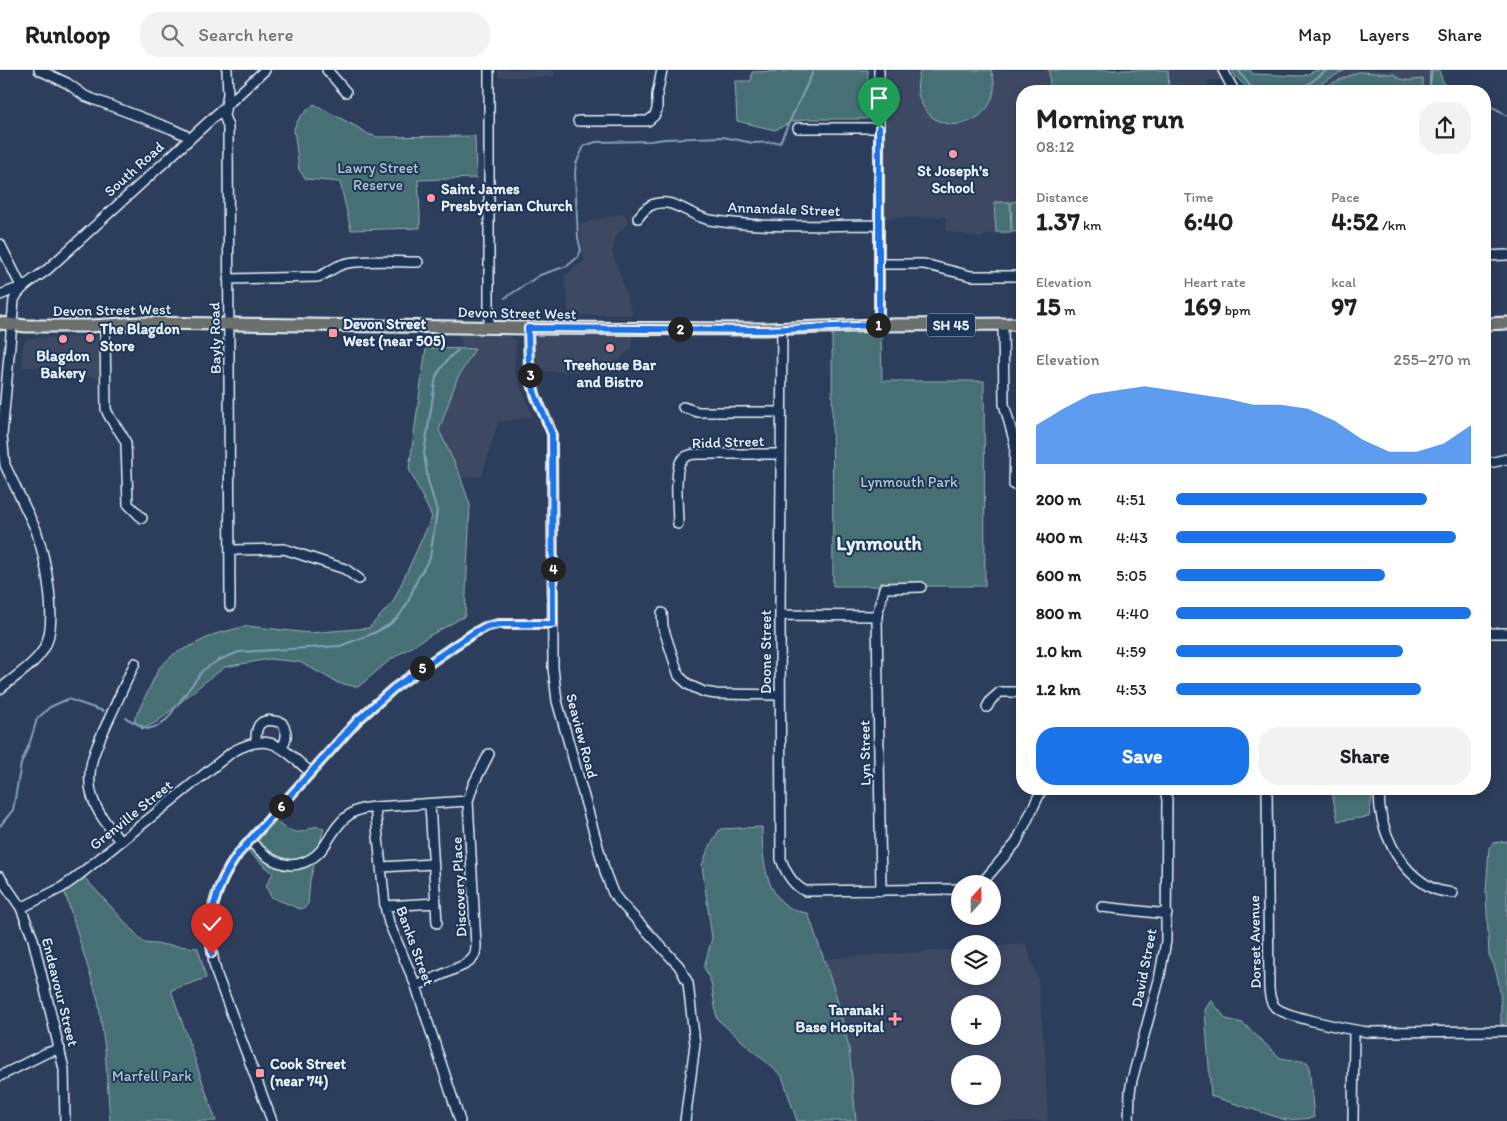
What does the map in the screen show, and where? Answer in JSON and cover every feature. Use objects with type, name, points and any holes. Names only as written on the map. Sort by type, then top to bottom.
[{"type":"main road","name":"SH 45","points":[[0,323],[12,325]]},
{"type":"main road","name":"Devon Street West","points":[[12,325],[105,326],[140,323],[782,329],[879,325],[1016,324]]},
{"type":"main road","points":[[1491,324],[1507,324]]},
{"type":"street","points":[[39,70],[67,83],[85,96],[172,129],[185,135],[189,140]]},
{"type":"street","name":"Bayly Road","points":[[227,70],[228,94],[224,116],[228,126],[230,606]]},
{"type":"street","name":"South Road","points":[[0,295],[22,288],[48,269],[265,70]]},
{"type":"street","points":[[326,70],[346,92]]},
{"type":"street","points":[[488,327],[489,70]]},
{"type":"street","points":[[578,121],[642,122],[651,119],[657,110],[657,95],[662,70]]},
{"type":"street","points":[[879,70],[879,325]]},
{"type":"street","points":[[1223,70],[1231,85]]},
{"type":"street","points":[[798,128],[879,128]]},
{"type":"street","name":"Annandale Street","points":[[638,218],[646,208],[655,204],[667,203],[707,219],[751,225],[879,225]]},
{"type":"street","points":[[0,244],[22,288],[14,300],[2,436],[3,465],[36,530],[48,580],[50,622],[49,634],[44,650],[30,665],[0,689]]},
{"type":"street","points":[[1491,256],[1507,256]]},
{"type":"street","points":[[228,279],[317,277],[324,276],[341,264],[354,262],[418,262]]},
{"type":"street","points":[[879,264],[924,264],[971,276],[1016,276]]},
{"type":"street","points":[[1003,324],[1004,404],[1015,444],[1014,484]]},
{"type":"street","points":[[105,326],[106,409],[108,416],[126,443],[128,504],[142,518]]},
{"type":"street","name":"Seaview Road","points":[[528,328],[531,380],[536,397],[552,434],[553,668],[557,701],[609,883],[619,901],[679,966],[688,983],[695,1044],[685,1121]]},
{"type":"street","name":"Doone Street","points":[[782,329],[780,412],[781,859],[786,870],[797,885],[805,890],[951,889]]},
{"type":"street","points":[[684,407],[698,412],[780,412]]},
{"type":"street","name":"Ridd Street","points":[[678,524],[678,472],[681,461],[685,457],[690,454],[781,454]]},
{"type":"street","points":[[1491,463],[1507,459]]},
{"type":"street","points":[[230,550],[284,549],[345,569],[359,579]]},
{"type":"street","name":"Lyn Street","points":[[881,891],[877,616],[884,588],[921,587]]},
{"type":"street","points":[[662,613],[663,627],[679,676],[689,685],[704,692],[716,694],[780,695]]},
{"type":"street","points":[[780,615],[877,616]]},
{"type":"street","points":[[272,1121],[217,975],[212,954],[210,920],[215,900],[228,868],[310,772],[371,707],[394,688],[485,627],[498,624],[553,624]]},
{"type":"street","points":[[1491,633],[1507,633]]},
{"type":"street","points":[[120,841],[94,804],[91,794],[90,771],[96,749],[135,662]]},
{"type":"street","points":[[987,707],[991,700],[1000,692],[1016,692]]},
{"type":"street","points":[[282,748],[287,738],[287,731],[282,723],[265,720],[260,723],[256,732],[256,742],[274,744],[282,748],[310,772]]},
{"type":"street","name":"Grenville Street","points":[[21,908],[61,888],[74,879],[232,752],[256,742]]},
{"type":"street","name":"Discovery Place","points":[[416,986],[464,965],[475,957],[476,944],[468,801],[472,785],[489,754]]},
{"type":"street","points":[[989,875],[1016,843],[1039,795]]},
{"type":"street","name":"David Street","points":[[1130,1121],[1132,1080],[1163,961],[1166,940],[1166,795]]},
{"type":"street","name":"Dorset Avenue","points":[[1268,795],[1269,989],[1271,1002],[1274,1006],[1282,1012],[1368,1032],[1507,1031]]},
{"type":"street","points":[[1380,795],[1382,822],[1397,856],[1405,866],[1436,890],[1453,892]]},
{"type":"street","points":[[250,841],[279,863],[301,864],[318,854],[346,816],[360,809],[468,801]]},
{"type":"street","points":[[430,804],[437,923]]},
{"type":"street","name":"Banks Street","points":[[374,807],[385,906],[389,923],[416,986],[460,1121]]},
{"type":"street","points":[[381,867],[434,864]]},
{"type":"street","name":"Endeavour Street","points":[[0,877],[21,908],[33,939],[64,1069],[65,1121]]},
{"type":"street","points":[[385,906],[436,903]]},
{"type":"street","points":[[1102,908],[1167,914]]},
{"type":"street","points":[[1353,1121],[1354,1030]]},
{"type":"street","points":[[0,1076],[46,1053],[60,1049]]},
{"type":"shaded area","points":[[498,70],[554,70],[554,77],[498,77]]},
{"type":"shaded area","name":"St Joseph's School","points":[[883,70],[1218,70],[1222,80],[1208,80],[1208,85],[1016,85],[1016,234],[988,234],[981,238],[946,231],[946,217],[882,218]]},
{"type":"shaded area","points":[[1345,70],[1430,70],[1429,85],[1317,85]]},
{"type":"shaded area","points":[[624,213],[629,222],[616,235],[612,252],[633,315],[569,315],[564,276],[584,261],[580,224]]},
{"type":"shaded area","points":[[456,329],[499,331],[516,341],[514,371],[533,417],[498,422],[482,476],[462,478],[452,468],[430,434],[465,351]]},
{"type":"shaded area","points":[[532,331],[632,332],[632,348],[606,372],[530,371]]},
{"type":"shaded area","points":[[95,336],[98,339],[99,377],[65,376],[56,368],[22,367],[23,345],[26,340],[33,338]]},
{"type":"shaded area","name":"Taranaki Base Hospital","points":[[1026,944],[1038,980],[1045,1054],[1048,1121],[847,1121],[824,959],[951,950],[951,985],[1001,985],[1001,946]]},
{"type":"green space","points":[[868,70],[867,119],[806,119],[791,122],[775,130],[737,121],[735,81],[751,81],[752,72]]},
{"type":"green space","points":[[921,70],[991,70],[994,88],[990,102],[982,114],[969,121],[955,124],[941,122],[929,114],[920,100],[918,85]]},
{"type":"green space","points":[[1049,70],[1168,70],[1169,85],[1050,85]]},
{"type":"green space","points":[[1232,70],[1250,70],[1253,74],[1303,76],[1317,70],[1345,70],[1318,85],[1244,85]]},
{"type":"green space","points":[[1430,70],[1439,70],[1444,85],[1429,85]]},
{"type":"green space","points":[[1358,72],[1394,74],[1400,79],[1407,80],[1423,79],[1423,85],[1328,85]]},
{"type":"green space","name":"Lawry Street Reserve","points":[[314,104],[368,134],[377,137],[475,136],[476,178],[418,180],[420,228],[351,230],[340,182],[306,179],[299,170],[294,128],[300,117]]},
{"type":"green space","points":[[994,202],[1010,202],[1011,232],[996,232]]},
{"type":"green space","points":[[1011,202],[1016,202],[1016,232],[1012,232]]},
{"type":"green space","name":"Lynmouth Park","points":[[832,332],[881,332],[882,381],[984,381],[985,586],[833,586]]},
{"type":"green space","points":[[426,348],[475,349],[457,379],[439,430],[459,473],[470,505],[465,616],[390,660],[358,687],[338,683],[300,662],[269,659],[225,667],[157,722],[142,729],[134,720],[159,668],[174,654],[215,634],[247,626],[309,633],[369,628],[393,602],[432,517],[409,469]]},
{"type":"green space","points":[[1332,795],[1372,795],[1369,817],[1338,821]]},
{"type":"green space","points":[[269,817],[289,830],[297,832],[313,827],[324,828],[310,880],[308,904],[304,908],[300,909],[271,897],[266,886],[273,873],[244,848]]},
{"type":"green space","points":[[762,827],[763,854],[769,882],[783,903],[794,910],[808,913],[836,995],[849,1048],[856,1121],[797,1121],[782,1076],[717,1019],[711,982],[704,967],[712,938],[702,865],[709,847],[720,829]]},
{"type":"green space","points":[[1507,841],[1507,1023],[1501,1025],[1498,980],[1489,955],[1486,892],[1489,848],[1493,843]]},
{"type":"green space","name":"Marfell Park","points":[[83,876],[144,943],[198,948],[206,978],[171,990],[216,1121],[110,1121],[105,1049],[98,1000],[64,890]]},
{"type":"green space","points":[[1211,1000],[1226,1019],[1243,1023],[1280,1058],[1307,1062],[1309,1065],[1314,1118],[1286,1120],[1211,1096],[1205,1010]]},
{"type":"waterway","points":[[1238,70],[1249,85]]},
{"type":"waterway","points":[[1307,85],[1327,70]]},
{"type":"waterway","points":[[1430,85],[1432,70]]},
{"type":"waterway","points":[[505,298],[540,275],[567,266],[578,257],[581,250],[578,238],[575,173],[576,164],[584,146],[596,142],[723,137],[753,143],[780,142],[813,72]]},
{"type":"waterway","points":[[1491,107],[1507,116]]},
{"type":"waterway","points":[[126,718],[147,729],[158,726],[167,719],[203,670],[219,660],[239,652],[340,646],[374,633],[389,625],[399,616],[430,558],[437,511],[428,481],[424,453],[436,377],[446,362],[458,350]]},
{"type":"waterway","points":[[0,826],[13,810],[21,764],[37,719],[50,707],[68,699],[103,711]]},
{"type":"place","name":"St Joseph's School","points":[[953,154]]},
{"type":"place","name":"Saint James Presbyterian Church","points":[[431,198]]},
{"type":"place","name":"Devon Street West (near 505)","points":[[333,333]]},
{"type":"place","name":"The Blagdon Store","points":[[90,338]]},
{"type":"place","name":"Blagdon Bakery","points":[[63,339]]},
{"type":"place","name":"Treehouse Bar and Bistro","points":[[610,348]]},
{"type":"place","name":"Taranaki Base Hospital","points":[[895,1019]]},
{"type":"place","name":"Cook Street (near 74)","points":[[260,1073]]},
{"type":"district","name":"Lynmouth","points":[[879,543]]},
{"type":"route","points":[[212,954],[210,920],[215,900],[228,868],[310,772],[371,707],[394,688],[485,627],[498,624],[553,624],[552,434],[536,397],[531,380],[528,328],[765,330],[879,325],[879,128]]}]
